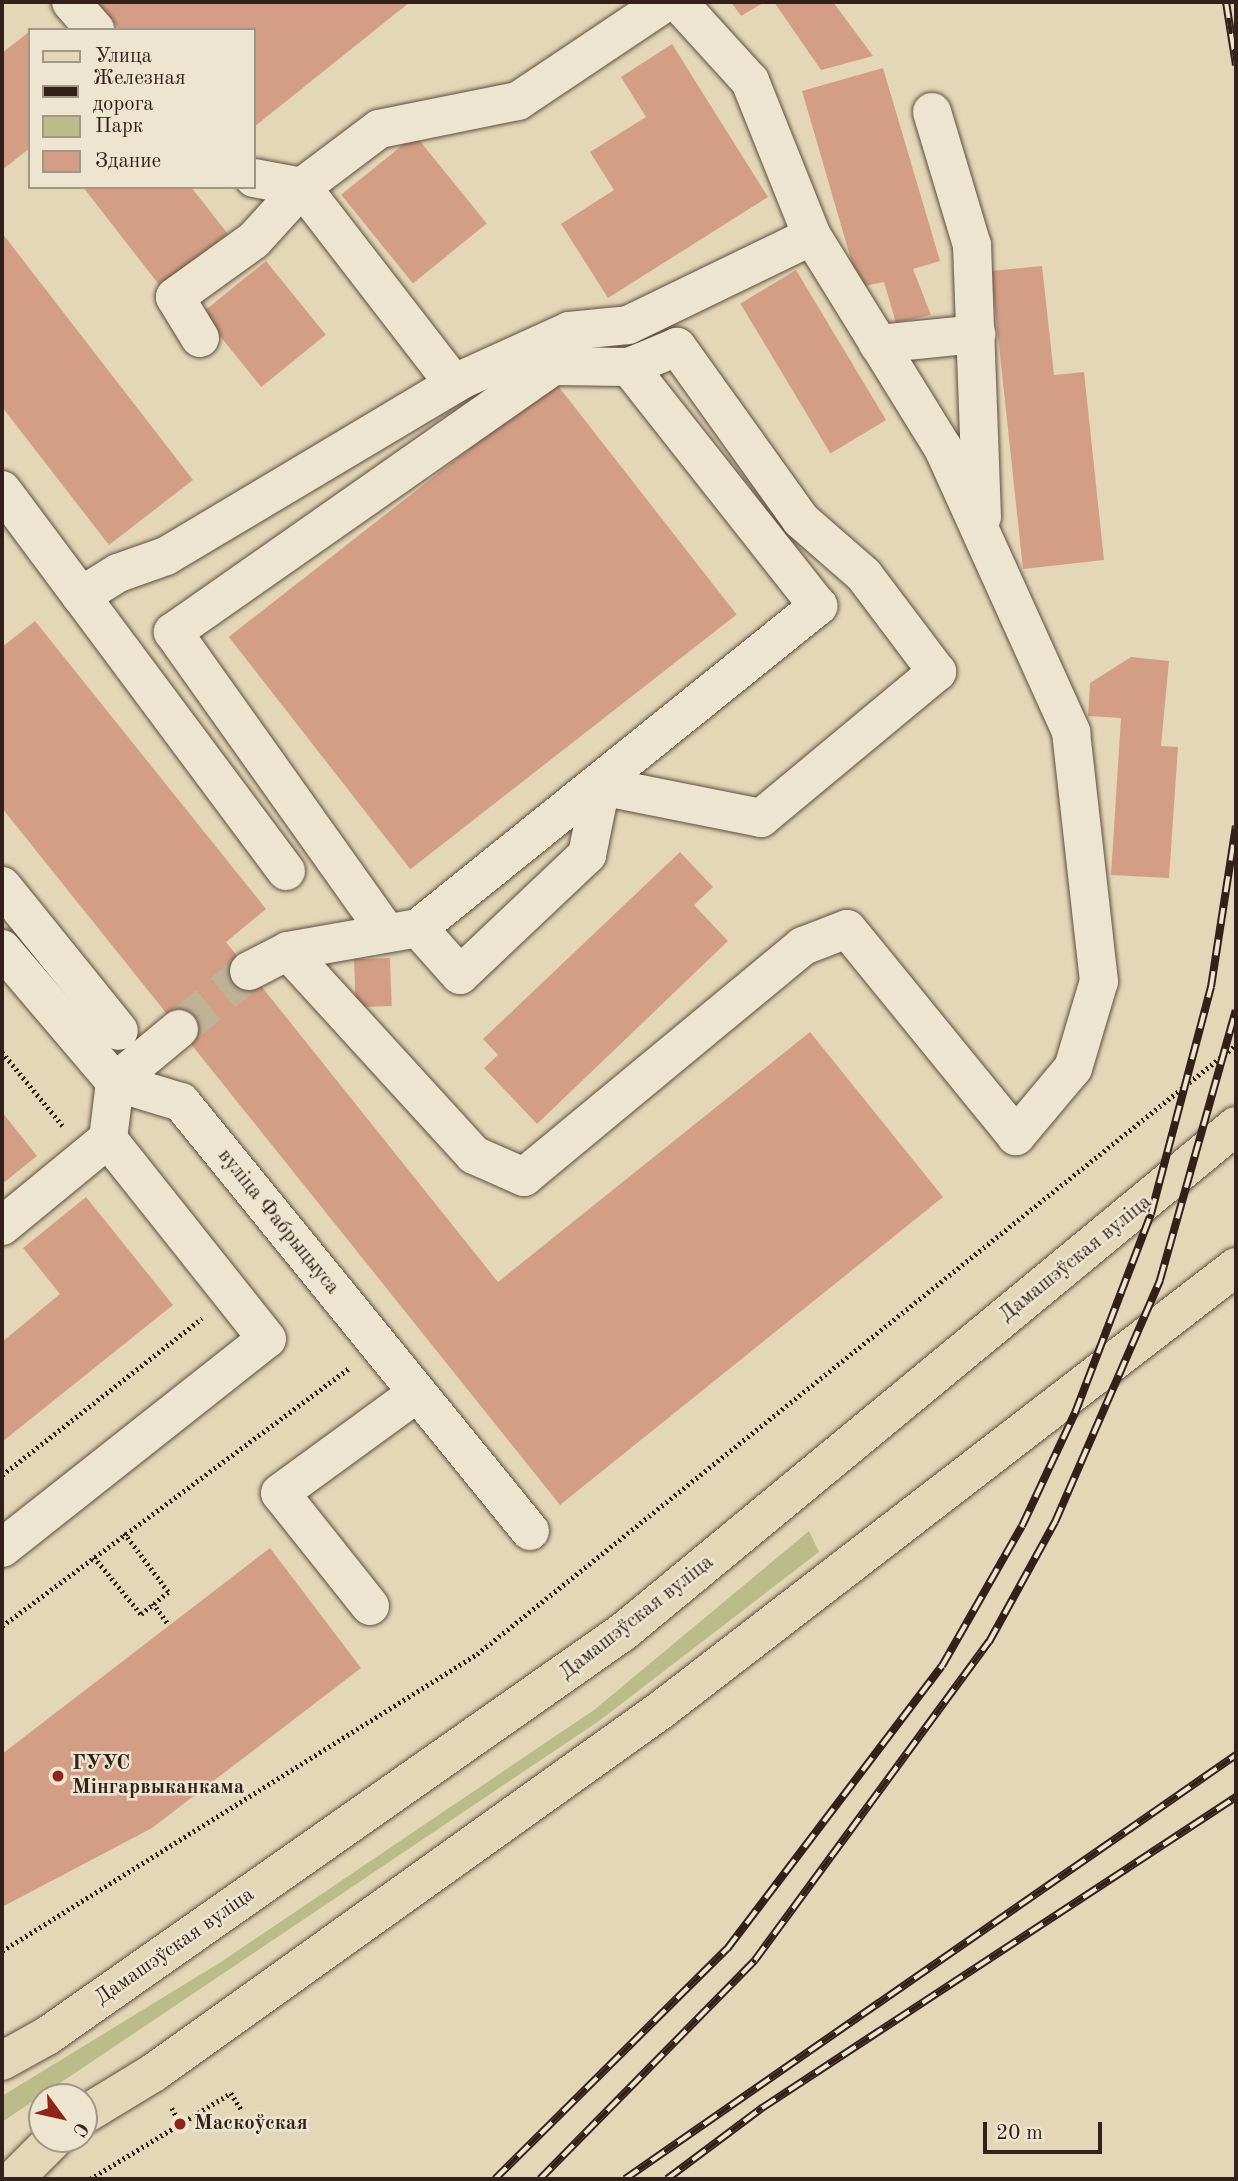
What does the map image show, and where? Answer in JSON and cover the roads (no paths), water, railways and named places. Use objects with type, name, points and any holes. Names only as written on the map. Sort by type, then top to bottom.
[{"type":"main road","name":"Дамашэўская вуліца","points":[[2,2062],[47,2036],[623,1632],[1236,1126]]},
{"type":"main road","points":[[98,2106],[153,2073],[661,1710],[1236,1267]]},
{"type":"main road","points":[[2,2160],[28,2146]]},
{"type":"main road","points":[[14,2179],[40,2153]]},
{"type":"street","points":[[71,2],[93,28]]},
{"type":"street","points":[[200,338],[175,297],[254,240],[302,187],[379,129],[518,101],[666,2]]},
{"type":"street","points":[[288,951],[474,1155],[524,1177],[803,946],[847,929],[1016,1136],[1073,1068],[1099,981],[1071,732],[943,448],[812,236],[750,80],[678,2]]},
{"type":"street","points":[[932,112],[972,245],[982,536]]},
{"type":"street","points":[[256,178],[302,187],[454,384]]},
{"type":"street","points":[[80,597],[118,573],[166,556],[454,384],[569,331],[628,325],[812,236]]},
{"type":"street","points":[[878,344],[976,334]]},
{"type":"street","points":[[677,347],[801,520],[864,575],[937,672],[761,818],[601,786],[587,855],[460,975],[403,930],[173,632],[553,366],[629,367],[677,347]]},
{"type":"street","points":[[629,367],[818,606]]},
{"type":"street","points":[[2,490],[286,871]]},
{"type":"street","points":[[249,971],[288,951],[403,930],[601,786],[818,606],[864,575]]},
{"type":"street","points":[[2,886],[119,1031]]},
{"type":"street","points":[[2,949],[115,1082]]},
{"type":"street","points":[[2,1226],[108,1139],[115,1082],[179,1029]]},
{"type":"street","name":"вуліца Фабрыцыуса","points":[[115,1082],[181,1102],[530,1531]]},
{"type":"street","points":[[2,1548],[267,1339],[108,1139]]},
{"type":"street","points":[[370,1606],[280,1493],[417,1393]]},
{"type":"tunnel","points":[[179,1029],[249,971]]},
{"type":"railway","points":[[1226,2],[1236,65]]},
{"type":"railway","points":[[495,2179],[727,1949],[942,1666],[1022,1526],[1075,1413],[1151,1214],[1211,987],[1236,826]]},
{"type":"railway","points":[[540,2179],[755,1960],[989,1642],[1055,1522],[1160,1280],[1236,1010]]},
{"type":"railway","points":[[625,2179],[1236,1755]]},
{"type":"railway","points":[[667,2179],[762,2108],[1236,1797]]},
{"type":"place","name":"ГУУС Мінгарвыканкама","points":[[58,1776]]},
{"type":"place","name":"Маскоўская","points":[[180,2124]]}]
